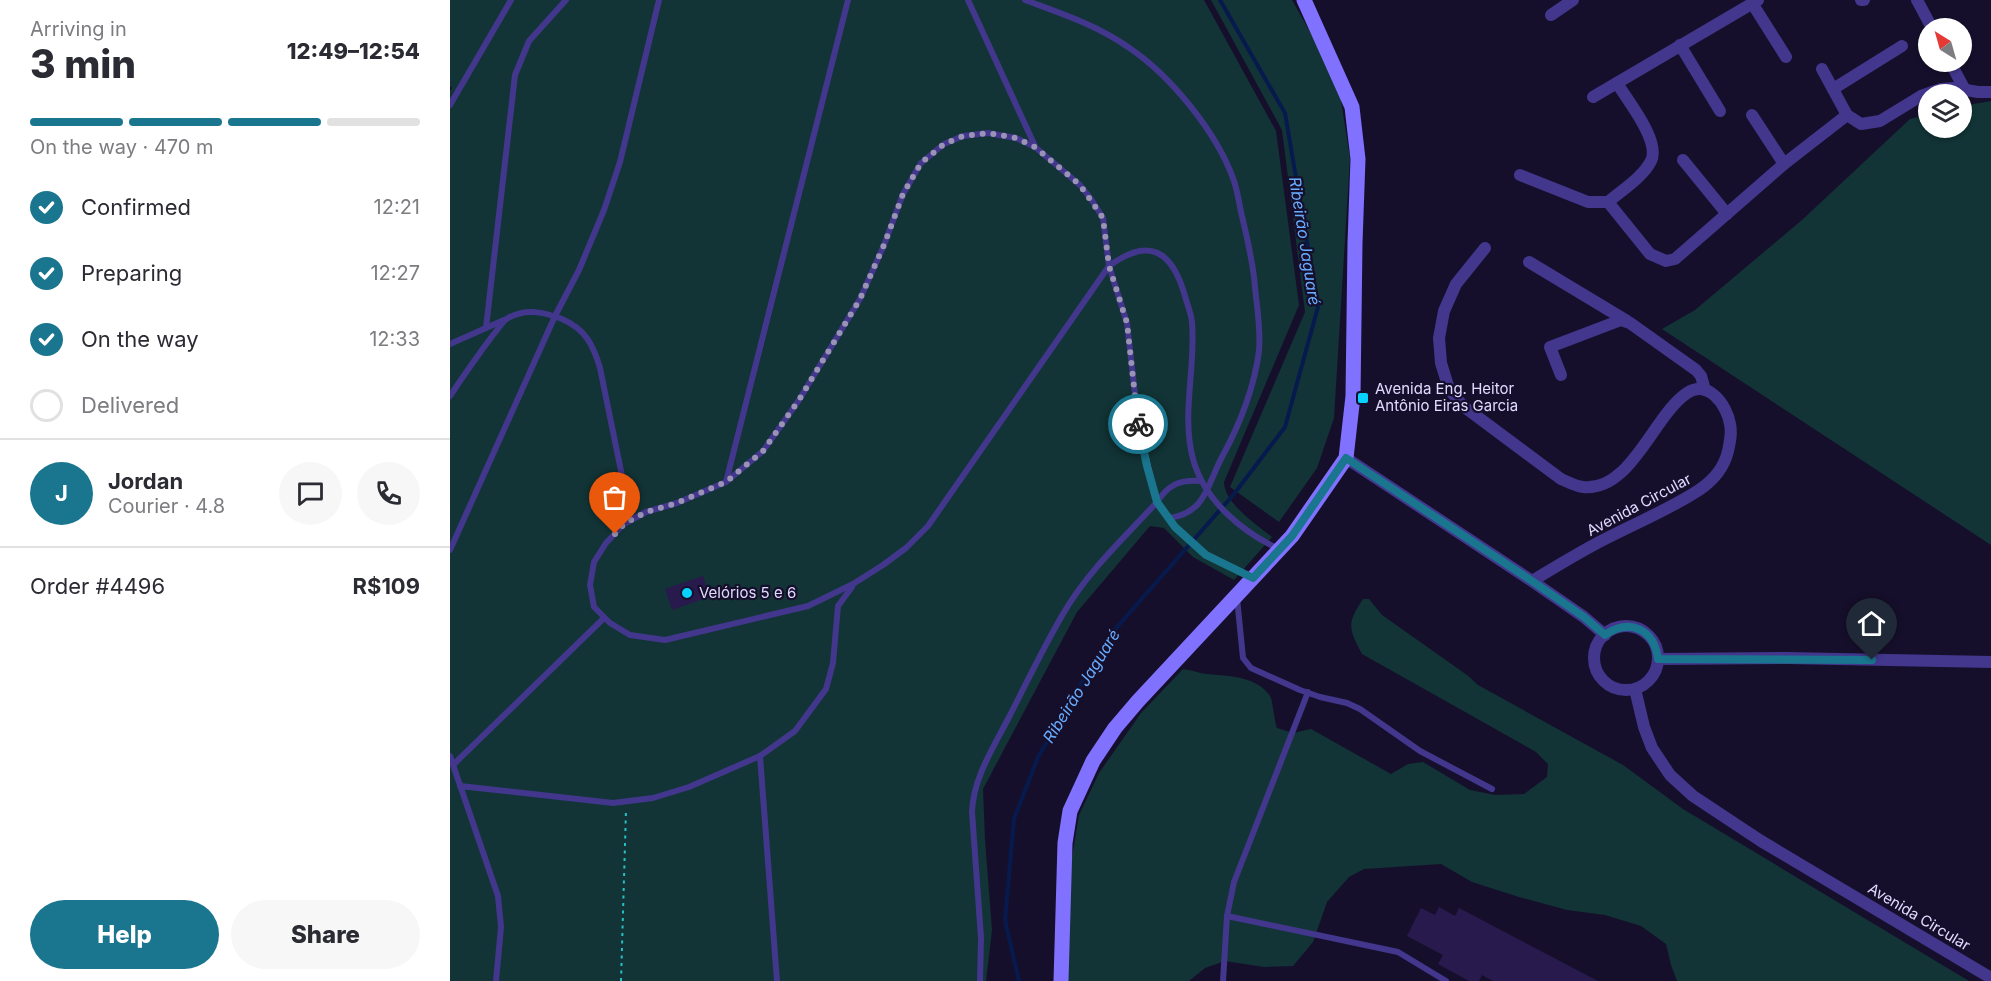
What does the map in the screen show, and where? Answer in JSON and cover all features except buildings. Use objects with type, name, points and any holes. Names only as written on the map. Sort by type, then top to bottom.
[{"type":"main road","points":[[1061,981],[1065,843],[1070,811],[1093,761],[1116,728],[1166,670],[1292,536],[1346,458],[1353,396],[1358,159],[1352,107],[1304,0]]},
{"type":"street","points":[[1551,15],[1573,0]]},
{"type":"street","points":[[1917,0],[1927,18]]},
{"type":"street","points":[[1593,97],[1755,2],[1786,57]]},
{"type":"street","points":[[1680,45],[1720,111]]},
{"type":"street","points":[[1833,89],[1902,46]]},
{"type":"street","points":[[1822,69],[1846,115],[1861,124],[1880,122],[1918,98]]},
{"type":"street","points":[[1520,175],[1588,202],[1608,202],[1641,174],[1651,161],[1654,149],[1650,137],[1617,83]]},
{"type":"street","points":[[1972,91],[1991,92]]},
{"type":"street","points":[[1752,115],[1784,164]]},
{"type":"street","points":[[1608,202],[1650,254],[1666,261],[1675,259],[1784,164],[1846,115]]},
{"type":"street","points":[[1683,160],[1727,214]]},
{"type":"street","points":[[1485,248],[1456,284],[1444,311],[1439,338],[1441,363],[1449,389],[1463,406],[1561,479],[1574,485],[1591,487],[1613,479],[1632,460],[1679,400],[1690,391],[1705,390]]},
{"type":"street","name":"Avenida Circular","points":[[1529,262],[1627,321],[1696,370],[1701,376],[1705,390],[1718,398],[1725,407],[1731,424],[1726,459],[1713,480],[1680,502],[1605,538],[1532,581]]},
{"type":"street","points":[[1561,375],[1550,347],[1621,320],[1627,321]]},
{"type":"street","points":[[1346,458],[1532,581],[1584,617],[1605,635]]},
{"type":"street","points":[[1624,626],[1635,627],[1652,639],[1657,649],[1658,659],[1651,678],[1635,689],[1625,690],[1615,688],[1605,682],[1595,664],[1595,653],[1598,643],[1614,629],[1624,626]]},
{"type":"street","points":[[1658,659],[1787,658],[1991,662]]},
{"type":"street","name":"Avenida Circular","points":[[1635,689],[1644,727],[1652,748],[1670,775],[1693,795],[1761,840],[1991,978]]},
{"type":"lane","points":[[450,105],[511,0]]},
{"type":"lane","points":[[486,328],[515,75],[529,41],[566,0]]},
{"type":"lane","points":[[450,549],[604,210],[620,162],[659,0]]},
{"type":"lane","points":[[726,482],[848,0]]},
{"type":"lane","points":[[968,0],[1035,147]]},
{"type":"lane","points":[[1025,0],[1080,21],[1129,47],[1175,87],[1210,133],[1233,180],[1253,261],[1259,348],[1254,378],[1245,407],[1201,502],[1181,516],[1169,518]]},
{"type":"lane","points":[[1253,578],[1206,555],[1175,527],[1157,502],[1139,430],[1127,323],[1109,266],[1103,218],[1080,185],[1035,147],[1016,138],[988,133],[963,136],[944,144],[921,163],[903,194],[860,299],[799,400],[763,451],[726,482],[677,503],[646,512],[624,524],[606,543],[594,562],[590,585],[594,607],[610,623],[630,635],[665,640],[808,606],[853,584],[906,548],[928,526],[1109,266],[1134,252],[1147,250],[1158,252],[1165,258],[1180,279],[1191,320],[1193,352],[1188,425],[1193,458],[1202,481],[1216,502],[1239,524],[1266,543],[1280,549]]},
{"type":"lane","points":[[450,344],[525,312],[547,312],[583,332],[595,352],[631,520]]},
{"type":"lane","points":[[450,396],[506,319]]},
{"type":"lane","points":[[980,981],[981,938],[972,812],[975,790],[995,744],[1063,613],[1090,575],[1157,502],[1164,491],[1175,483],[1188,480],[1202,481]]},
{"type":"lane","points":[[460,786],[613,803],[653,798],[689,787],[760,756],[795,731],[826,689],[833,663],[834,628],[838,606],[853,584]]},
{"type":"lane","points":[[1237,594],[1243,658],[1251,668],[1320,697],[1347,703],[1360,709],[1420,751],[1492,789]]},
{"type":"lane","points":[[453,765],[604,618]]},
{"type":"lane","points":[[1223,981],[1227,916],[1234,882],[1308,692]]},
{"type":"lane","points":[[450,756],[498,896],[501,927],[496,981]]},
{"type":"lane","points":[[760,756],[777,981]]},
{"type":"lane","points":[[1227,916],[1398,952],[1446,981]]},
{"type":"path","points":[[621,981],[626,801]]},
{"type":"green space","points":[[450,0],[1204,0],[1276,131],[1299,305],[1224,482],[1225,490],[1235,505],[1272,537],[1234,580],[1193,557],[1164,528],[1150,526],[1077,612],[983,789],[992,930],[986,981],[450,981],[450,91],[452,88],[450,86]]},
{"type":"green space","points":[[1211,0],[1292,0],[1338,81],[1350,158],[1334,418],[1317,468],[1279,522],[1230,487],[1305,312],[1282,130]]},
{"type":"green space","points":[[1991,101],[1991,545],[1662,329],[1695,310],[1802,220],[1910,119],[1918,117],[1918,138],[1972,138],[1972,104]]},
{"type":"green space","points":[[1363,599],[1369,599],[1382,615],[1478,685],[1623,765],[1683,809],[1969,981],[1677,981],[1666,944],[1641,926],[1605,915],[1567,910],[1519,897],[1472,882],[1441,864],[1364,869],[1349,877],[1327,902],[1313,942],[1293,966],[1264,967],[1225,961],[1205,968],[1189,981],[1065,981],[1070,869],[1079,815],[1099,773],[1141,713],[1183,669],[1241,678],[1258,684],[1270,696],[1277,728],[1293,733],[1311,729],[1391,774],[1408,764],[1423,762],[1470,790],[1495,795],[1524,794],[1547,777],[1548,764],[1536,752],[1362,654],[1351,626],[1354,614]]},
{"type":"waterway","name":"Ribeirão Jaguaré","points":[[1019,981],[1005,920],[1014,819],[1038,757],[1110,635],[1234,494],[1285,427],[1318,307],[1285,113],[1220,0]]},
{"type":"way so far","points":[[615,534],[624,524],[646,512],[677,503],[726,482],[763,451],[799,400],[860,299],[903,194],[921,163],[944,144],[963,136],[988,133],[1016,138],[1035,147],[1080,185],[1103,218],[1109,266],[1127,323],[1138,424]]},
{"type":"place","name":"Avenida Eng. Heitor Antônio Eiras Garcia","points":[[1363,398]]},
{"type":"place","name":"Velórios 5 e 6","points":[[687,593]]},
{"type":"route","points":[[1138,424],[1157,502],[1175,527],[1206,555],[1253,578],[1292,536],[1346,458],[1532,581],[1584,617],[1605,635],[1624,626],[1635,627],[1644,632],[1652,639],[1657,649],[1658,659],[1872,660]]}]
